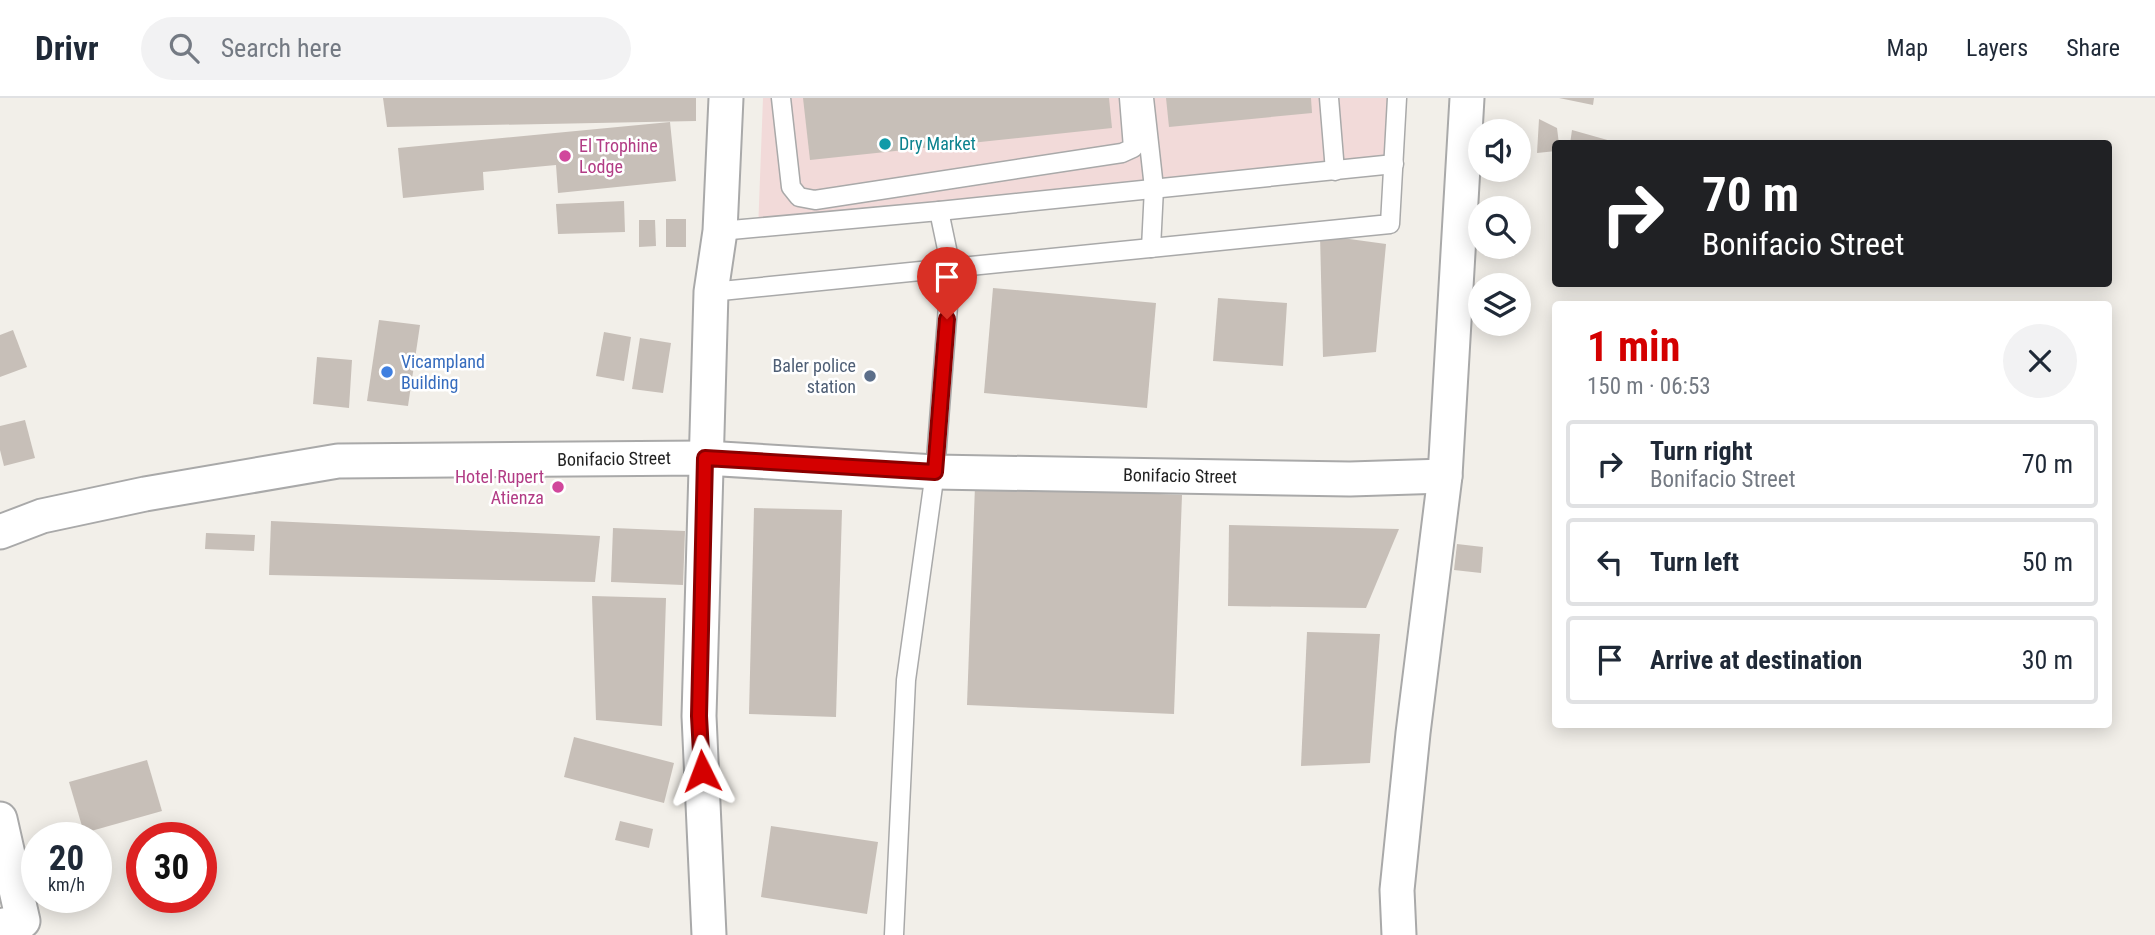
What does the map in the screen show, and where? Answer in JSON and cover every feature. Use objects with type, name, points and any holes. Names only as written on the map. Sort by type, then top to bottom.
[{"type":"street","points":[[709,935],[699,716],[711,292],[720,231],[726,98]]},
{"type":"street","points":[[1399,935],[1399,863],[1445,475],[1467,98]]},
{"type":"street","name":"Bonifacio Street","points":[[0,532],[42,516],[132,496],[338,461],[705,458],[935,472],[1350,479],[1445,475]]},
{"type":"street","points":[[0,818],[23,921],[0,926]]},
{"type":"lane","points":[[781,98],[791,187],[799,197],[815,201],[1122,153],[1133,148],[1129,98]]},
{"type":"lane","points":[[1144,98],[1154,188],[1151,248]]},
{"type":"lane","points":[[1329,98],[1335,170]]},
{"type":"lane","points":[[711,292],[1390,224],[1397,98]]},
{"type":"lane","points":[[720,231],[1394,164]]},
{"type":"lane","points":[[894,935],[905,680],[935,472],[951,268],[939,211]]},
{"type":"shaded area","points":[[763,98],[1388,98],[1388,155],[758,231]]},
{"type":"building","points":[[383,98],[696,98],[696,121],[387,127]]},
{"type":"building","name":"Dry Market","points":[[803,98],[1109,98],[1112,128],[810,160]]},
{"type":"building","points":[[1166,98],[1311,98],[1312,113],[1169,127]]},
{"type":"building","points":[[1559,98],[1594,98],[1593,105]]},
{"type":"building","points":[[1539,119],[1557,128],[1558,140],[1552,140],[1552,151],[1537,153]]},
{"type":"building","points":[[670,122],[676,181],[558,193],[556,165],[483,172],[484,190],[403,198],[398,148]]},
{"type":"building","points":[[1572,130],[1607,140],[1571,140]]},
{"type":"building","points":[[624,201],[625,232],[558,234],[556,204]]},
{"type":"building","points":[[666,219],[686,219],[686,247],[666,247]]},
{"type":"building","points":[[639,220],[655,220],[656,246],[639,247]]},
{"type":"building","points":[[1320,235],[1386,244],[1376,352],[1323,357]]},
{"type":"building","points":[[993,288],[1156,303],[1147,408],[984,393]]},
{"type":"building","points":[[1218,298],[1287,303],[1283,366],[1213,361]]},
{"type":"building","points":[[379,320],[420,325],[408,406],[367,401]]},
{"type":"building","points":[[13,330],[27,367],[0,377],[0,335]]},
{"type":"building","points":[[604,332],[631,337],[624,381],[596,376]]},
{"type":"building","points":[[640,338],[671,343],[663,393],[632,389]]},
{"type":"building","points":[[317,357],[352,360],[349,408],[313,404]]},
{"type":"building","points":[[25,420],[35,458],[4,466],[0,450],[0,426]]},
{"type":"building","points":[[975,486],[1182,495],[1174,714],[967,705]]},
{"type":"building","points":[[754,508],[842,510],[836,717],[749,714]]},
{"type":"building","points":[[271,521],[600,536],[595,582],[269,575]]},
{"type":"building","points":[[1229,525],[1399,529],[1366,608],[1228,606]]},
{"type":"building","points":[[613,528],[685,531],[683,585],[611,582]]},
{"type":"building","points":[[206,533],[255,535],[254,551],[205,549]]},
{"type":"building","points":[[1457,544],[1483,547],[1481,573],[1454,570]]},
{"type":"building","points":[[592,596],[666,598],[662,726],[596,720]]},
{"type":"building","points":[[1307,632],[1380,634],[1370,763],[1301,766]]},
{"type":"building","points":[[574,737],[674,763],[664,803],[564,777]]},
{"type":"building","points":[[147,760],[162,811],[112,825],[112,822],[81,822],[69,782]]},
{"type":"building","points":[[620,821],[653,829],[649,848],[615,840]]},
{"type":"building","points":[[771,826],[878,842],[867,914],[761,897]]},
{"type":"place","name":"Dry Market","points":[[885,144]]},
{"type":"place","name":"El Trophine Lodge","points":[[565,156]]},
{"type":"place","name":"Vicampland Building","points":[[387,372]]},
{"type":"place","name":"Baler police station","points":[[870,376]]},
{"type":"place","name":"Hotel Rupert Atienza","points":[[558,487]]},
{"type":"route","points":[[702,771],[699,716],[705,458],[935,472],[947,319]]}]
